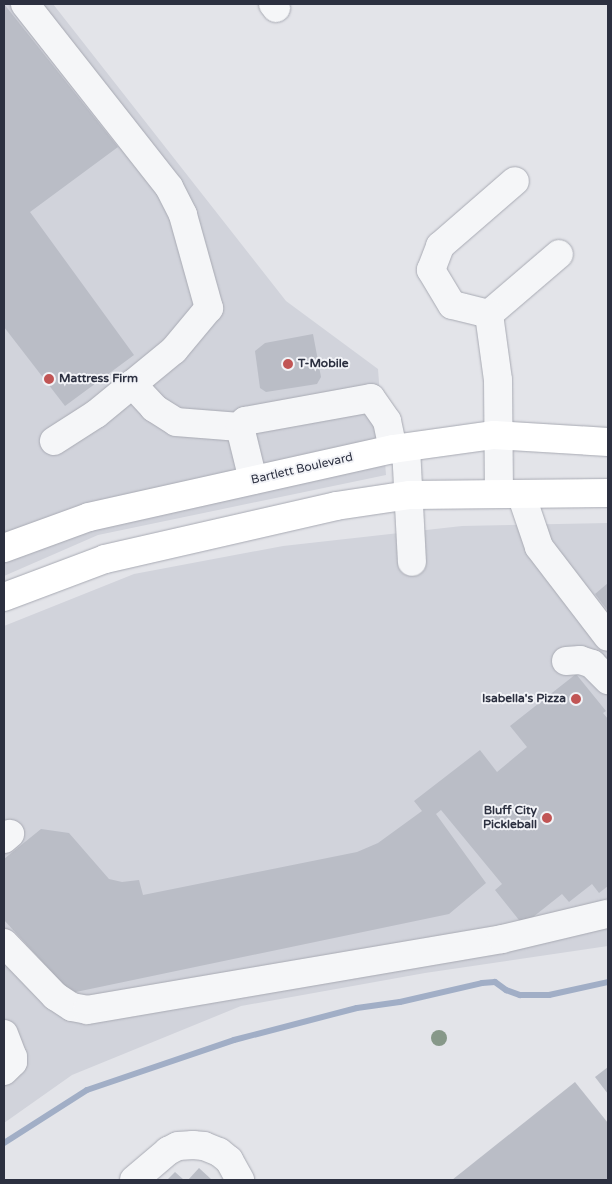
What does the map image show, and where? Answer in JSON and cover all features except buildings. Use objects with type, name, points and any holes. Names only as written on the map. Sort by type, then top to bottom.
[{"type":"main road","name":"Bartlett Boulevard","points":[[4,548],[89,516],[399,448],[497,435],[608,442]]},
{"type":"main road","points":[[4,597],[105,559],[336,506],[410,495],[608,493]]},
{"type":"lane","points":[[25,4],[169,187],[183,215],[209,308],[174,350],[96,414],[54,441]]},
{"type":"lane","points":[[489,314],[452,305],[431,270],[440,246],[515,181]]},
{"type":"lane","points":[[489,314],[559,254]]},
{"type":"lane","points":[[489,314],[498,380],[497,435],[510,494],[539,547],[608,638]]},
{"type":"lane","points":[[132,384],[154,408],[176,422],[240,427]]},
{"type":"lane","points":[[240,427],[245,421],[371,398],[387,422],[399,448],[410,495],[412,562]]},
{"type":"lane","points":[[240,427],[253,480]]},
{"type":"lane","points":[[566,661],[580,660],[592,664],[608,680]]},
{"type":"lane","points":[[4,943],[55,996],[72,1007],[87,1010],[502,939],[607,914]]},
{"type":"lane","points":[[134,1180],[168,1151],[178,1146],[193,1145],[204,1146],[219,1152],[229,1160],[240,1180]]},
{"type":"shaded area","points":[[4,4],[53,4],[286,301],[378,369],[386,475],[98,535],[4,576]]},
{"type":"shaded area","points":[[608,523],[608,946],[425,973],[241,1006],[72,1075],[4,1123],[4,626],[134,574],[283,546],[462,526]]},
{"type":"waterway","points":[[4,1143],[87,1090],[234,1040],[357,1008],[400,1002],[482,983],[495,982],[506,990],[520,995],[549,995],[608,982]]},
{"type":"place","name":"T-Mobile","points":[[288,364]]},
{"type":"place","name":"Mattress Firm","points":[[49,379]]},
{"type":"place","name":"Isabella's Pizza","points":[[576,699]]},
{"type":"place","name":"Bluff City Pickleball","points":[[547,818]]}]
